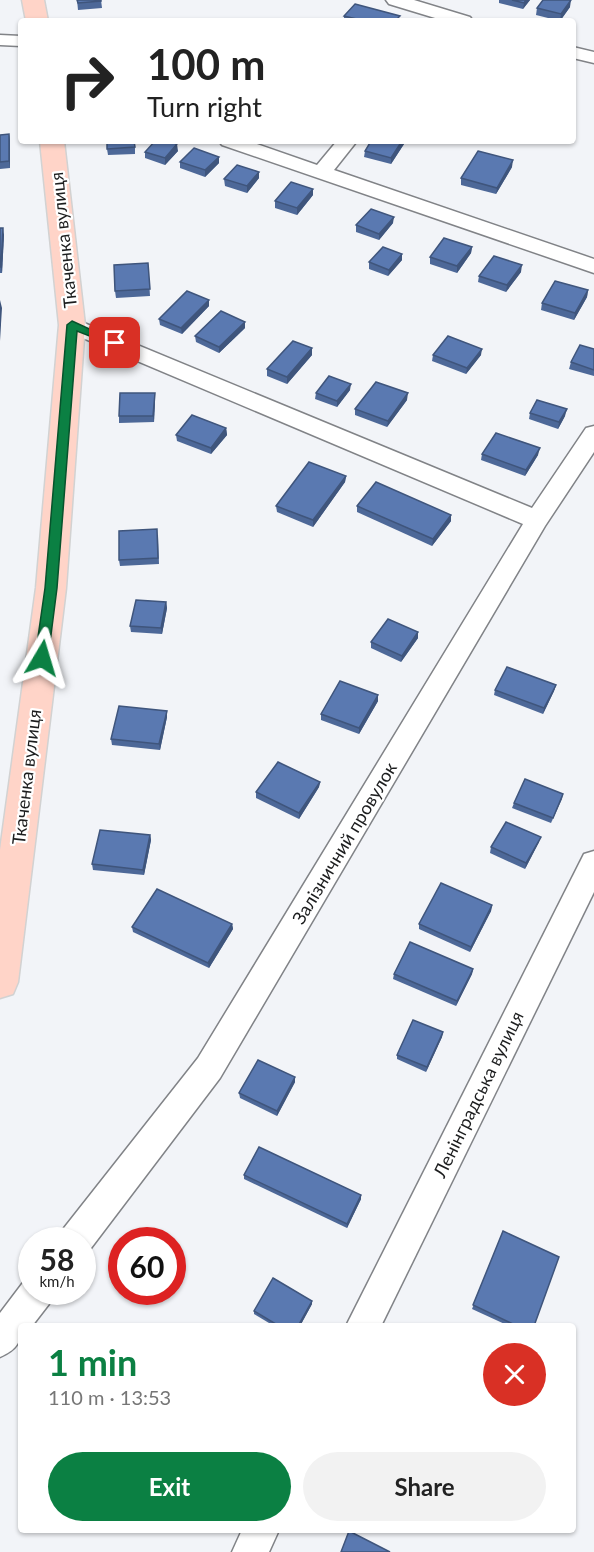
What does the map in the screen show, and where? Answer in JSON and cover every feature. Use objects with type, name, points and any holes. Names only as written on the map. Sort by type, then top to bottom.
[{"type":"main road","points":[[33,0],[36,18]]},
{"type":"main road","name":"Ткаченка вулиця","points":[[0,982],[51,588],[72,325],[51,144]]},
{"type":"street","points":[[395,0],[449,18]]},
{"type":"street","points":[[456,18],[468,0]]},
{"type":"street","points":[[0,40],[18,41]]},
{"type":"street","points":[[576,53],[594,58]]},
{"type":"street","points":[[238,144],[594,266]]},
{"type":"street","points":[[321,172],[344,144]]},
{"type":"street","points":[[72,325],[537,520]]},
{"type":"street","name":"Залізничний провулок","points":[[86,1227],[209,1068],[537,520],[594,434]]},
{"type":"street","name":"Ленінградська вулиця","points":[[364,1323],[594,863]]},
{"type":"street","points":[[0,1340],[27,1305]]},
{"type":"street","points":[[250,1552],[260,1533]]},
{"type":"building","points":[[77,0],[101,0],[101,1],[78,3]]},
{"type":"building","points":[[543,0],[571,0],[561,14],[537,8]]},
{"type":"building","points":[[355,4],[400,16],[398,18],[352,18],[344,16]]},
{"type":"building","points":[[9,134],[9,161],[0,162],[0,135]]},
{"type":"building","points":[[107,144],[134,144],[135,147],[107,149]]},
{"type":"building","points":[[152,144],[177,144],[165,158],[145,152]]},
{"type":"building","points":[[369,144],[400,144],[391,158],[365,151]]},
{"type":"building","points":[[194,148],[219,157],[205,170],[180,162]]},
{"type":"building","points":[[478,151],[513,160],[497,188],[461,178]]},
{"type":"building","points":[[237,165],[259,172],[247,186],[224,179]]},
{"type":"building","points":[[291,182],[313,189],[297,208],[275,201]]},
{"type":"building","points":[[371,209],[394,217],[379,234],[356,225]]},
{"type":"building","points":[[0,228],[3,228],[1,267],[0,267]]},
{"type":"building","points":[[444,238],[472,247],[457,266],[430,257]]},
{"type":"building","points":[[383,247],[402,254],[389,270],[369,262]]},
{"type":"building","points":[[494,256],[522,265],[507,285],[479,276]]},
{"type":"building","points":[[148,263],[150,289],[115,291],[114,265]]},
{"type":"building","points":[[555,281],[588,290],[575,313],[542,303]]},
{"type":"building","points":[[187,291],[209,300],[181,328],[159,319]]},
{"type":"building","points":[[221,311],[245,322],[219,347],[195,336]]},
{"type":"building","points":[[448,336],[482,349],[467,368],[433,355]]},
{"type":"building","points":[[293,341],[312,348],[287,377],[267,369]]},
{"type":"building","points":[[580,345],[594,349],[594,370],[571,362]]},
{"type":"building","points":[[329,376],[351,384],[337,401],[316,393]]},
{"type":"building","points":[[376,382],[408,393],[388,421],[355,409]]},
{"type":"building","points":[[120,393],[155,393],[153,416],[119,416]]},
{"type":"building","points":[[537,400],[567,409],[559,422],[530,413]]},
{"type":"building","points":[[192,415],[226,428],[211,448],[176,435]]},
{"type":"building","points":[[496,433],[540,448],[526,470],[482,454]]},
{"type":"building","points":[[309,462],[346,476],[313,520],[276,506]]},
{"type":"building","points":[[376,482],[451,515],[433,539],[357,506]]},
{"type":"building","points":[[157,529],[158,558],[119,560],[119,531]]},
{"type":"building","points":[[136,600],[166,602],[161,628],[130,626]]},
{"type":"building","points":[[388,619],[418,632],[402,656],[371,642]]},
{"type":"building","points":[[507,667],[556,685],[544,708],[495,690]]},
{"type":"building","points":[[340,681],[378,695],[359,728],[321,714]]},
{"type":"building","points":[[119,706],[167,711],[159,744],[111,739]]},
{"type":"building","points":[[278,762],[320,782],[299,813],[256,792]]},
{"type":"building","points":[[525,779],[563,794],[553,818],[514,803]]},
{"type":"building","points":[[506,822],[541,837],[526,863],[491,847]]},
{"type":"building","points":[[100,830],[150,835],[143,870],[92,864]]},
{"type":"building","points":[[441,883],[492,905],[471,947],[419,924]]},
{"type":"building","points":[[157,889],[232,924],[208,963],[132,927]]},
{"type":"building","points":[[410,942],[473,969],[457,1001],[394,974]]},
{"type":"building","points":[[413,1020],[443,1032],[427,1067],[397,1055]]},
{"type":"building","points":[[258,1060],[295,1077],[277,1111],[239,1093]]},
{"type":"building","points":[[259,1147],[361,1195],[347,1224],[244,1175]]},
{"type":"building","points":[[503,1231],[559,1257],[535,1323],[511,1323],[473,1305]]},
{"type":"building","points":[[273,1278],[312,1301],[300,1323],[274,1323],[254,1311]]},
{"type":"building","points":[[348,1533],[353,1533],[390,1552],[341,1552]]},
{"type":"route","points":[[42,658],[51,588],[72,325],[115,343]]}]
